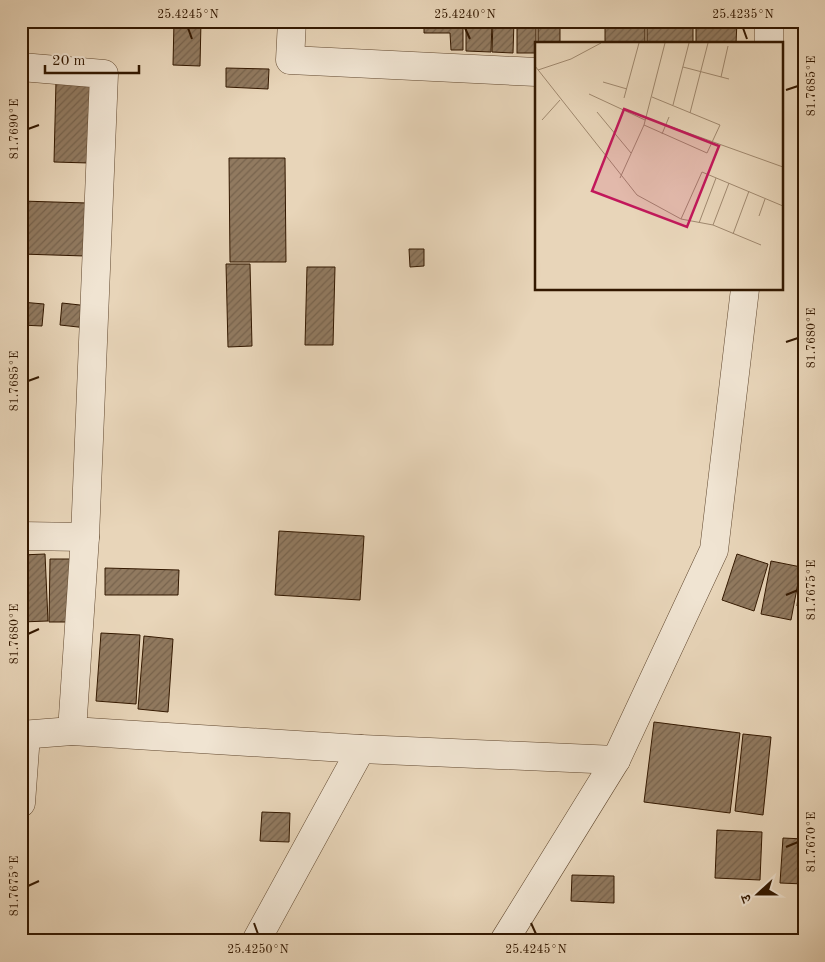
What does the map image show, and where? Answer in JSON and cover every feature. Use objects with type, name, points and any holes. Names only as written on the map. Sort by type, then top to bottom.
[{"type":"street","points":[[292,21],[290,60],[535,72]]},
{"type":"street","points":[[769,21],[769,42]]},
{"type":"street","points":[[21,67],[104,74],[85,538],[72,731]]},
{"type":"street","points":[[504,941],[616,760],[714,550],[745,290]]},
{"type":"street","points":[[21,536],[85,538]]},
{"type":"street","points":[[21,803],[24,735],[72,731],[362,749],[616,760]]},
{"type":"street","points":[[256,941],[362,749]]},
{"type":"building","points":[[174,21],[201,21],[200,66],[173,65]]},
{"type":"building","points":[[424,21],[463,21],[463,50],[451,50],[450,33],[424,33]]},
{"type":"building","points":[[466,21],[492,21],[491,52],[466,51]]},
{"type":"building","points":[[493,21],[514,21],[513,53],[492,52]]},
{"type":"building","points":[[517,21],[536,21],[535,53],[517,53]]},
{"type":"building","points":[[538,21],[560,21],[560,42],[538,42]]},
{"type":"building","points":[[605,21],[645,21],[645,42],[605,42]]},
{"type":"building","points":[[647,21],[693,21],[693,42],[647,42]]},
{"type":"building","points":[[696,21],[737,21],[736,42],[696,42]]},
{"type":"building","points":[[226,68],[269,69],[268,89],[226,87]]},
{"type":"building","points":[[56,81],[92,82],[89,163],[54,162]]},
{"type":"building","points":[[229,158],[285,158],[286,262],[230,262]]},
{"type":"building","points":[[21,201],[87,203],[85,256],[21,254]]},
{"type":"building","points":[[409,249],[424,249],[424,266],[410,267]]},
{"type":"building","points":[[226,264],[250,264],[252,346],[228,347]]},
{"type":"building","points":[[307,267],[335,267],[333,345],[305,345]]},
{"type":"building","points":[[21,302],[44,304],[42,326],[21,325]]},
{"type":"building","points":[[62,303],[89,306],[87,328],[60,325]]},
{"type":"building","points":[[279,531],[364,536],[360,600],[275,595]]},
{"type":"building","points":[[45,554],[48,621],[21,622],[21,555]]},
{"type":"building","points":[[737,554],[768,564],[754,611],[722,600]]},
{"type":"building","points":[[50,559],[75,559],[74,622],[49,622]]},
{"type":"building","points":[[771,561],[801,567],[791,620],[761,614]]},
{"type":"building","points":[[105,568],[179,570],[178,595],[105,595]]},
{"type":"building","points":[[801,568],[804,568],[804,606],[797,606]]},
{"type":"building","points":[[101,633],[140,635],[136,704],[96,701]]},
{"type":"building","points":[[144,636],[173,639],[168,712],[138,709]]},
{"type":"building","points":[[654,722],[740,733],[730,813],[644,802]]},
{"type":"building","points":[[743,734],[771,737],[763,815],[735,811]]},
{"type":"building","points":[[262,812],[290,813],[289,842],[260,841]]},
{"type":"building","points":[[717,830],[762,832],[760,880],[715,878]]},
{"type":"building","points":[[783,838],[804,839],[804,884],[780,883]]},
{"type":"building","points":[[572,875],[614,876],[614,903],[571,901]]}]
